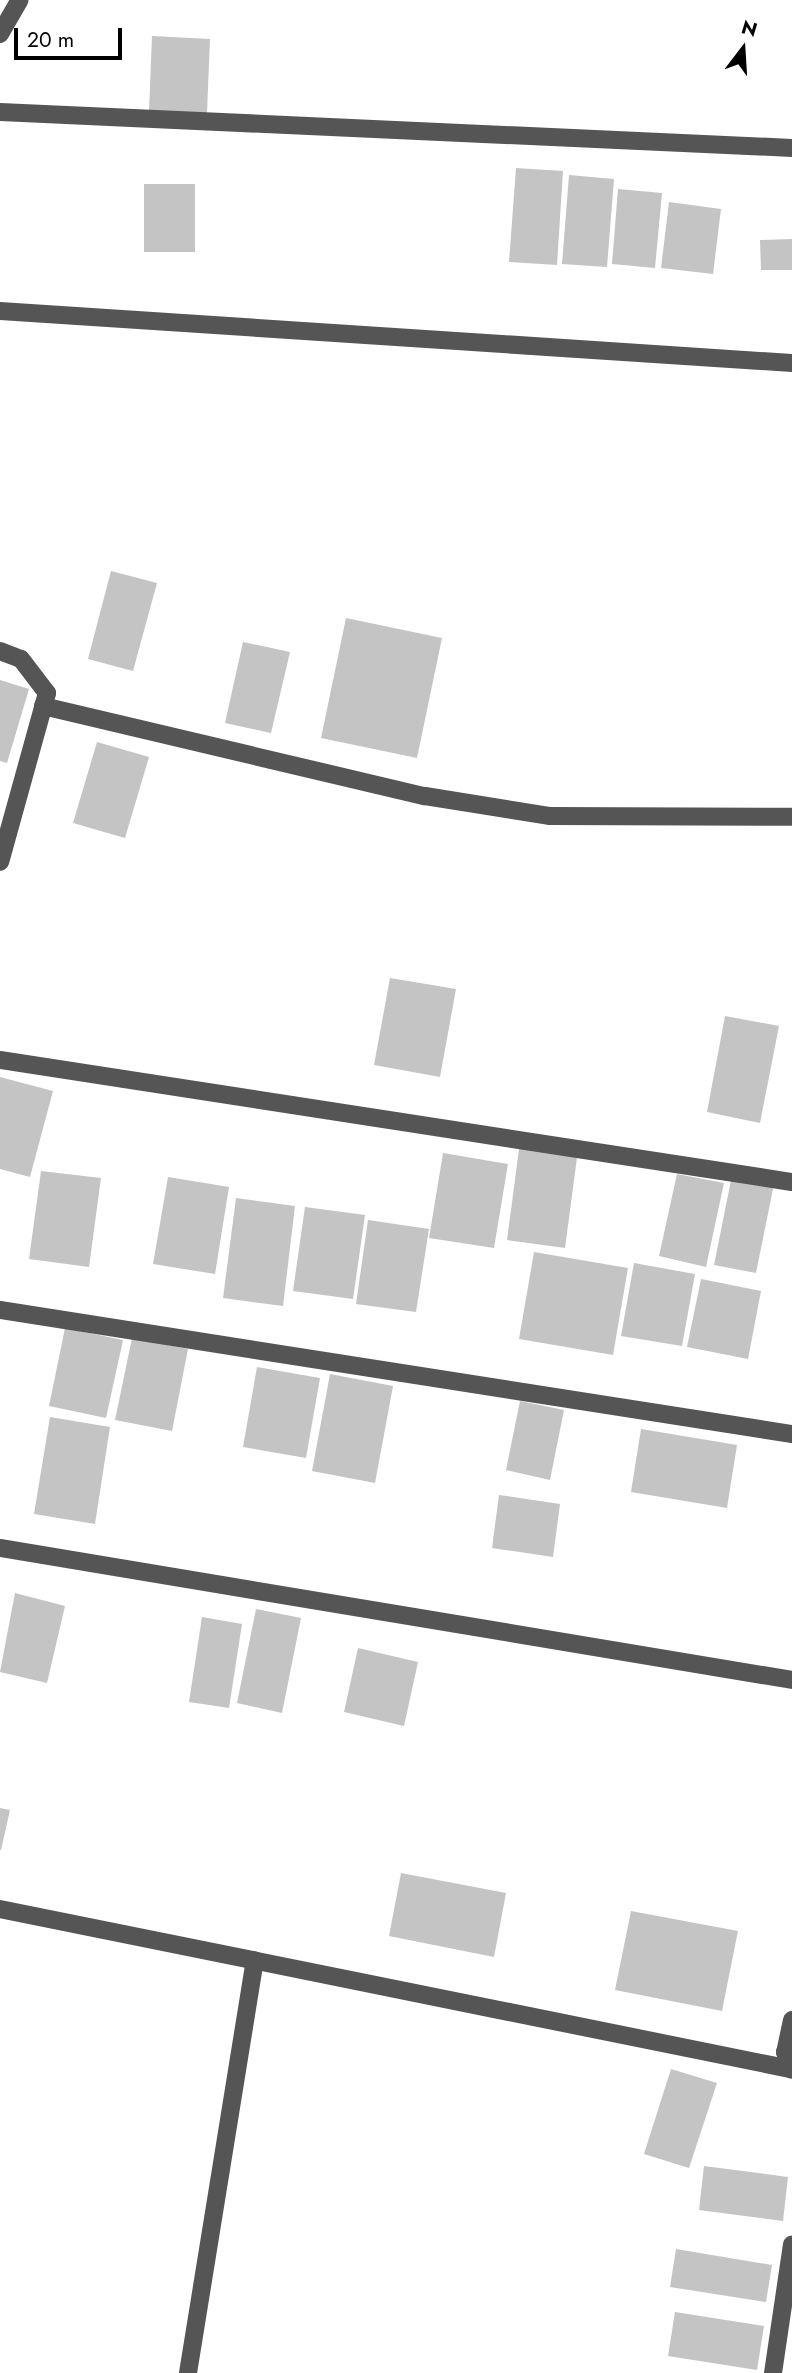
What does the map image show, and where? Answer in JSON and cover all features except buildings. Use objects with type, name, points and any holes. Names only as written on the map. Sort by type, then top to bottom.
[{"type":"street","points":[[0,34],[20,0]]},
{"type":"street","points":[[0,112],[792,148]]},
{"type":"street","points":[[0,312],[792,363]]},
{"type":"street","points":[[0,652],[21,659],[37,673],[47,693],[0,862]]},
{"type":"street","points":[[43,706],[425,796],[550,816],[792,817]]},
{"type":"street","points":[[0,1059],[792,1182]]},
{"type":"street","points":[[0,1310],[792,1434]]},
{"type":"street","points":[[0,1548],[792,1680]]},
{"type":"street","points":[[0,1909],[792,2069]]},
{"type":"street","points":[[188,2373],[255,1960]]},
{"type":"street","points":[[792,2020],[785,2052],[792,2069]]},
{"type":"street","points":[[773,2373],[792,2244]]}]
